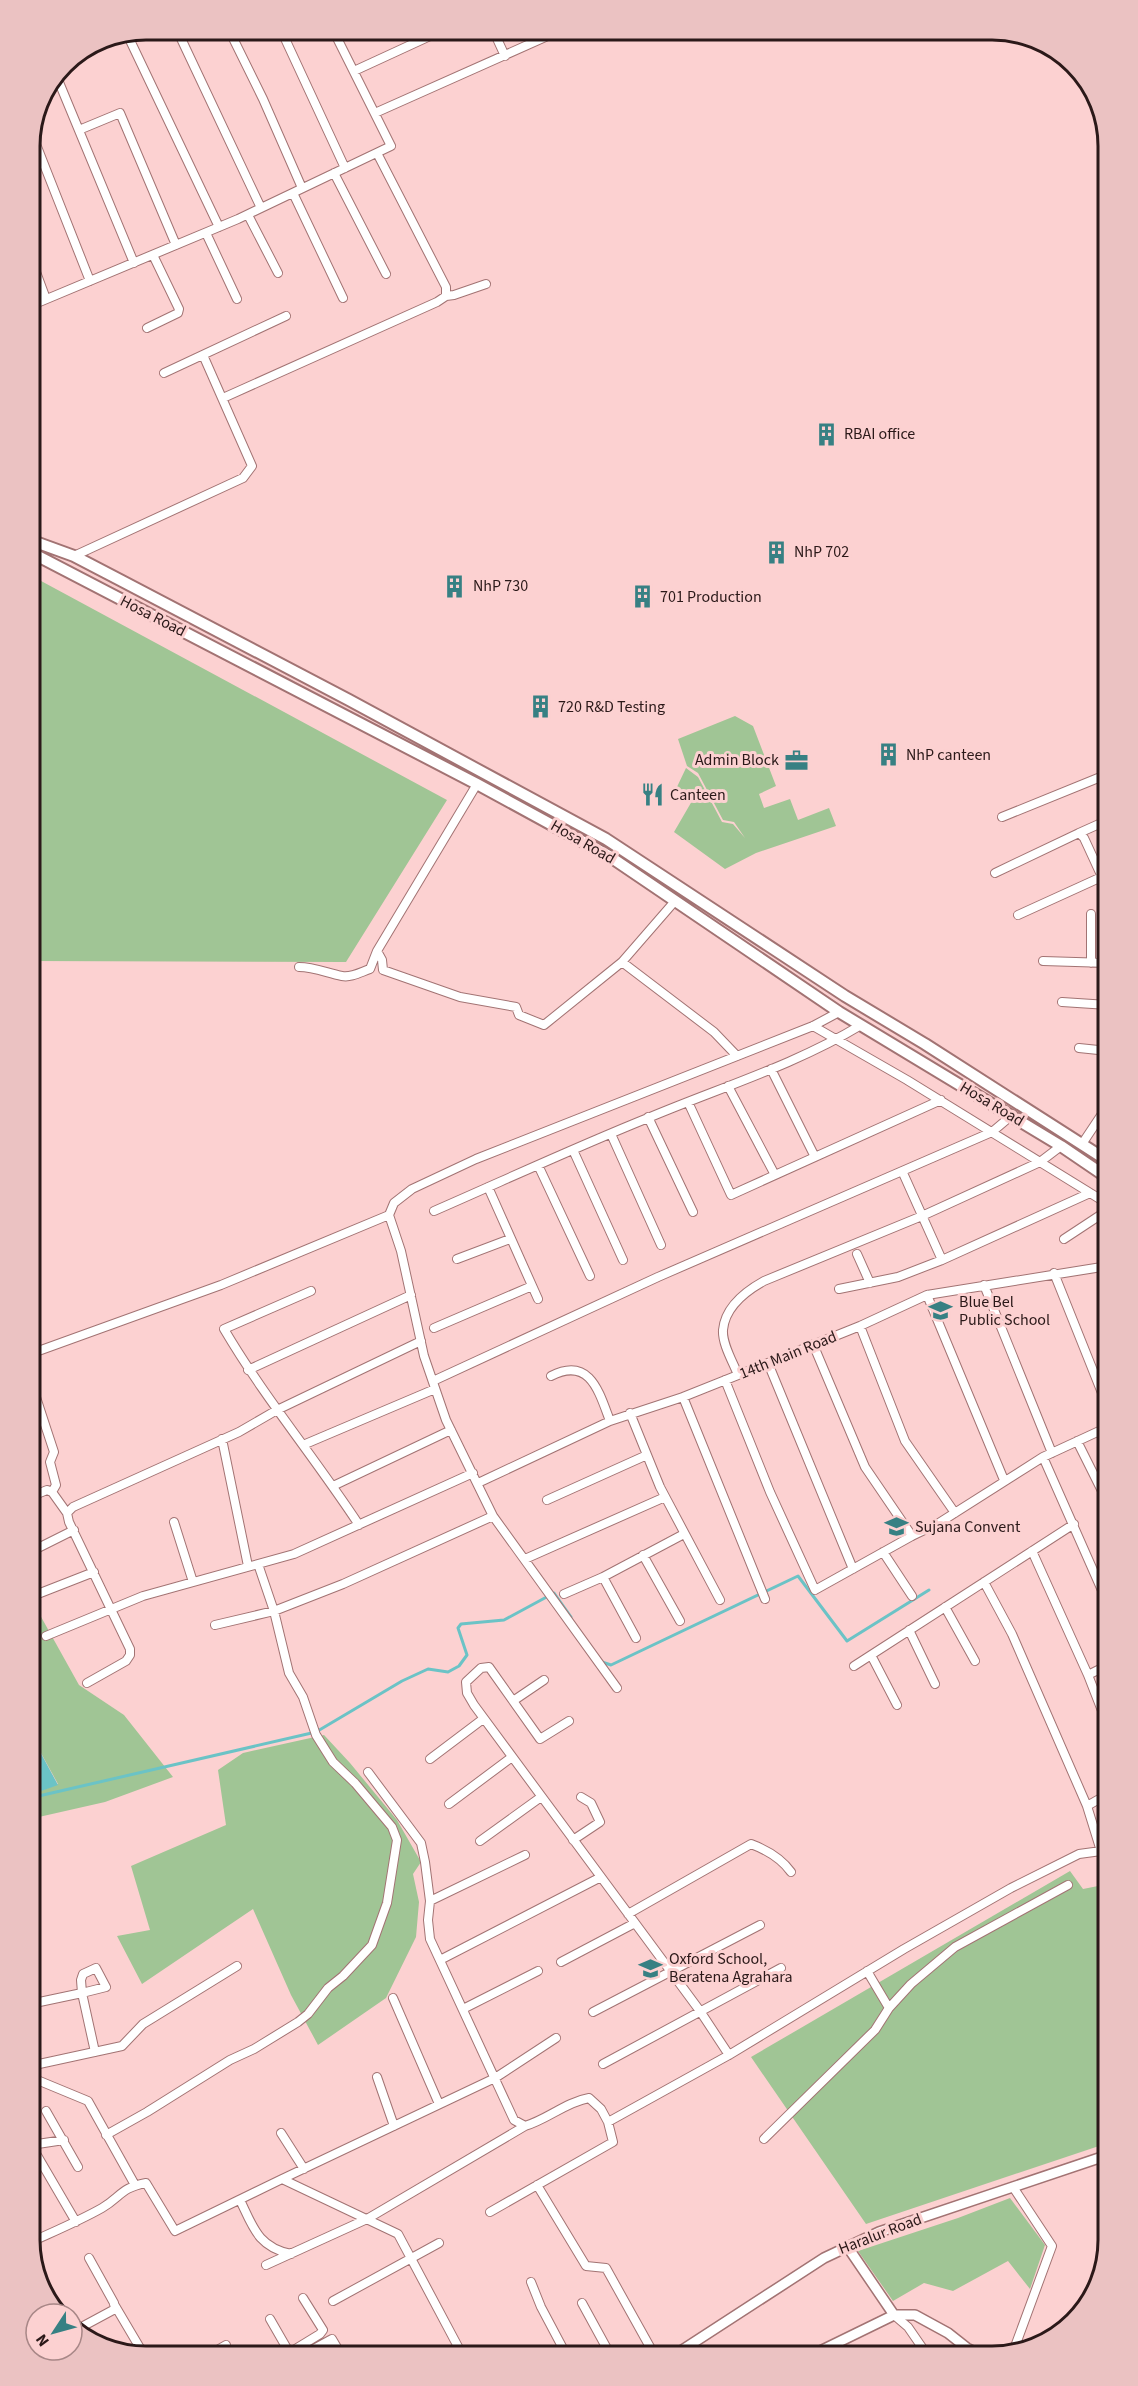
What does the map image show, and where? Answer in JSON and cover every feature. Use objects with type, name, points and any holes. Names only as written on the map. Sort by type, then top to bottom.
[{"type":"main road","name":"Hosa Road","points":[[41,544],[74,556],[339,694],[606,839],[845,996],[1098,1154]]},
{"type":"main road","name":"Hosa Road","points":[[41,558],[477,784],[609,856],[839,1012],[1098,1171]]},
{"type":"main road","points":[[919,1060],[925,1044]]},
{"type":"street","points":[[182,40],[261,208]]},
{"type":"street","points":[[234,40],[263,99],[302,189]]},
{"type":"street","points":[[286,40],[345,168]]},
{"type":"street","points":[[41,301],[248,215],[391,146],[339,40]]},
{"type":"street","points":[[354,71],[421,40]]},
{"type":"street","points":[[498,40],[505,56]]},
{"type":"street","points":[[375,113],[538,40]]},
{"type":"street","points":[[131,41],[219,227]]},
{"type":"street","points":[[60,85],[134,263]]},
{"type":"street","points":[[79,130],[120,113],[176,245]]},
{"type":"street","points":[[377,153],[446,287],[446,296]]},
{"type":"street","points":[[41,157],[90,281]]},
{"type":"street","points":[[334,173],[386,274]]},
{"type":"street","points":[[293,193],[343,298]]},
{"type":"street","points":[[248,215],[278,273]]},
{"type":"street","points":[[206,232],[237,299]]},
{"type":"street","points":[[147,328],[178,313],[179,309],[153,255]]},
{"type":"street","points":[[223,398],[446,296],[486,284]]},
{"type":"street","points":[[41,285],[46,299]]},
{"type":"street","points":[[164,373],[286,316]]},
{"type":"street","points":[[74,556],[243,478],[252,466],[203,355]]},
{"type":"street","points":[[1002,817],[1098,778]]},
{"type":"street","points":[[299,967],[328,971],[343,976],[370,969],[377,951],[477,784]]},
{"type":"street","points":[[995,873],[1098,824]]},
{"type":"street","points":[[1079,832],[1098,863]]},
{"type":"street","points":[[1017,915],[1098,879]]},
{"type":"street","points":[[377,951],[382,960],[383,970],[460,996],[516,1007],[519,1015],[544,1025],[622,962],[675,901]]},
{"type":"street","points":[[1091,914],[1091,963]]},
{"type":"street","points":[[1043,961],[1098,963]]},
{"type":"street","points":[[622,962],[714,1032],[737,1056]]},
{"type":"street","points":[[1062,1002],[1098,1004]]},
{"type":"street","points":[[617,1688],[493,1516],[451,1430],[421,1341],[401,1251],[389,1215],[394,1203],[412,1189],[476,1159],[813,1026],[839,1012]]},
{"type":"street","points":[[434,1211],[648,1117],[771,1069],[837,1040],[861,1025]]},
{"type":"street","points":[[813,1026],[940,1100],[1098,1197]]},
{"type":"street","points":[[1079,1048],[1098,1050]]},
{"type":"street","points":[[771,1069],[815,1157]]},
{"type":"street","points":[[728,1086],[775,1175]]},
{"type":"street","points":[[688,1102],[731,1195],[940,1100]]},
{"type":"street","points":[[303,1445],[434,1385],[658,1277],[903,1173],[992,1132],[1011,1116]]},
{"type":"street","points":[[648,1117],[693,1212]]},
{"type":"street","points":[[1082,1144],[1098,1120]]},
{"type":"street","points":[[611,1134],[660,1245]]},
{"type":"street","points":[[738,1375],[723,1330],[731,1309],[746,1291],[764,1281],[922,1216],[1040,1162],[1060,1146]]},
{"type":"street","points":[[573,1150],[623,1260]]},
{"type":"street","points":[[538,1165],[590,1275]]},
{"type":"street","points":[[903,1173],[942,1260]]},
{"type":"street","points":[[488,1187],[538,1299]]},
{"type":"street","points":[[839,1289],[898,1277],[942,1260],[1090,1192]]},
{"type":"street","points":[[40,1350],[220,1285],[389,1215]]},
{"type":"street","points":[[1064,1239],[1098,1217]]},
{"type":"street","points":[[457,1259],[510,1239]]},
{"type":"street","points":[[856,1254],[870,1283]]},
{"type":"street","name":"14th Main Road","points":[[478,1483],[610,1421],[683,1397],[860,1326],[927,1295],[1098,1267]]},
{"type":"street","points":[[1054,1273],[1098,1383]]},
{"type":"street","points":[[984,1284],[1053,1453]]},
{"type":"street","points":[[434,1328],[532,1286]]},
{"type":"street","points":[[311,1291],[224,1329],[248,1370],[359,1525]]},
{"type":"street","points":[[248,1370],[411,1295]]},
{"type":"street","points":[[927,1295],[1004,1480]]},
{"type":"street","points":[[860,1326],[905,1442],[955,1513]]},
{"type":"street","points":[[67,1513],[73,1507],[108,1489],[222,1439],[421,1341]]},
{"type":"street","points":[[813,1344],[865,1467],[912,1536]]},
{"type":"street","points":[[768,1363],[853,1569]]},
{"type":"street","points":[[551,1376],[563,1370],[578,1371],[588,1376],[596,1385],[610,1421]]},
{"type":"street","points":[[725,1380],[770,1492],[815,1590],[955,1513],[1043,1457],[1098,1432]]},
{"type":"street","points":[[683,1397],[765,1599]]},
{"type":"street","points":[[40,1411],[54,1452],[50,1462],[56,1485],[52,1492]]},
{"type":"street","points":[[630,1413],[665,1497],[720,1600]]},
{"type":"street","points":[[333,1486],[451,1430]]},
{"type":"street","points":[[222,1439],[248,1566]]},
{"type":"street","points":[[1077,1441],[1098,1483]]},
{"type":"street","points":[[547,1500],[647,1455]]},
{"type":"street","points":[[1043,1457],[1098,1580]]},
{"type":"street","points":[[46,1636],[143,1596],[294,1554],[473,1473]]},
{"type":"street","points":[[40,1493],[47,1490],[52,1492],[67,1513],[130,1649],[130,1655],[126,1660],[87,1683]]},
{"type":"street","points":[[525,1559],[665,1497]]},
{"type":"street","points":[[216,1625],[274,1611],[343,1584],[493,1516]]},
{"type":"street","points":[[174,1522],[193,1582]]},
{"type":"street","points":[[854,1666],[1074,1524]]},
{"type":"street","points":[[40,1547],[74,1530]]},
{"type":"street","points":[[564,1594],[603,1577],[684,1534]]},
{"type":"street","points":[[1032,1551],[1098,1700]]},
{"type":"street","points":[[883,1552],[912,1596]]},
{"type":"street","points":[[644,1556],[680,1621]]},
{"type":"street","points":[[106,2135],[230,2060],[254,2049],[308,2014],[328,1988],[372,1946],[387,1903],[397,1840],[392,1827],[355,1783],[333,1762],[315,1731],[303,1697],[289,1673],[274,1611],[258,1564]]},
{"type":"street","points":[[40,1593],[94,1572]]},
{"type":"street","points":[[603,1577],[636,1638]]},
{"type":"street","points":[[984,1582],[1012,1634],[1098,1836]]},
{"type":"street","points":[[945,1607],[975,1661]]},
{"type":"street","points":[[909,1630],[935,1683]]},
{"type":"street","points":[[871,1655],[897,1705]]},
{"type":"street","points":[[569,1722],[540,1739],[489,1667],[481,1668],[466,1682],[467,1693],[483,1719],[700,2011],[729,2055]]},
{"type":"street","points":[[1088,1675],[1098,1670]]},
{"type":"street","points":[[513,1701],[544,1680]]},
{"type":"street","points":[[430,1759],[483,1719]]},
{"type":"street","points":[[449,1804],[512,1757]]},
{"type":"street","points":[[368,1772],[421,1843],[430,1901],[428,1920],[430,1939],[514,2120],[525,2126]]},
{"type":"street","points":[[480,1841],[541,1797]]},
{"type":"street","points":[[573,1840],[600,1822],[591,1803],[581,1797]]},
{"type":"street","points":[[1087,1806],[1098,1800]]},
{"type":"street","points":[[628,1914],[751,1844],[766,1850],[785,1864],[790,1872]]},
{"type":"street","points":[[608,2122],[729,2055],[867,1971],[1054,1865],[1079,1854],[1098,1852]]},
{"type":"street","points":[[430,1901],[525,1855]]},
{"type":"street","points":[[440,1960],[601,1877]]},
{"type":"street","points":[[764,2139],[874,2030],[889,2008],[911,1984],[956,1947],[1068,1885]]},
{"type":"street","points":[[561,1962],[635,1923]]},
{"type":"street","points":[[593,2012],[760,1925]]},
{"type":"street","points":[[40,2064],[122,2046],[143,2024],[237,1966]]},
{"type":"street","points":[[603,2064],[782,1968]]},
{"type":"street","points":[[464,2009],[538,1971]]},
{"type":"street","points":[[867,1971],[889,2008]]},
{"type":"street","points":[[40,2002],[82,1993],[95,2052]]},
{"type":"street","points":[[393,1998],[439,2104]]},
{"type":"street","points":[[40,2238],[106,2206],[123,2190],[146,2183],[175,2231],[495,2078],[556,2038]]},
{"type":"street","points":[[377,2077],[394,2126]]},
{"type":"street","points":[[40,2080],[88,2101],[135,2185]]},
{"type":"street","points":[[266,2265],[367,2219],[525,2126],[578,2100],[589,2098],[601,2109],[608,2122],[613,2142],[490,2212]]},
{"type":"street","points":[[46,2111],[78,2167]]},
{"type":"street","points":[[281,2133],[304,2169]]},
{"type":"street","points":[[40,2144],[64,2140]]},
{"type":"street","name":"Haralur Road","points":[[689,2346],[824,2258],[847,2246],[879,2232],[1098,2158]]},
{"type":"street","points":[[40,2160],[76,2222]]},
{"type":"street","points":[[282,2179],[398,2234],[457,2345]]},
{"type":"street","points":[[537,2185],[585,2266],[606,2268],[649,2346]]},
{"type":"street","points":[[1013,2187],[1052,2246],[1017,2342]]},
{"type":"street","points":[[240,2199],[254,2231],[263,2241],[270,2248],[291,2254]]},
{"type":"street","points":[[333,2301],[439,2243]]},
{"type":"street","points":[[847,2246],[894,2315],[908,2327],[921,2346]]},
{"type":"street","points":[[89,2258],[138,2345]]},
{"type":"street","points":[[531,2282],[562,2345]]},
{"type":"street","points":[[302,2345],[320,2334],[322,2330],[303,2298]]},
{"type":"street","points":[[85,2326],[109,2314],[115,2309],[114,2303]]},
{"type":"street","points":[[582,2303],[605,2346]]},
{"type":"street","points":[[831,2346],[894,2315],[915,2315],[948,2333],[964,2346]]},
{"type":"street","points":[[270,2319],[283,2345]]},
{"type":"street","points":[[321,2345],[332,2339],[336,2345]]},
{"type":"green space","points":[[41,581],[447,800],[346,962],[41,961]]},
{"type":"green space","points":[[735,716],[753,726],[776,786],[759,794],[764,808],[790,799],[798,820],[829,808],[836,826],[756,853],[725,869],[674,832],[692,801],[676,789],[686,768],[698,777],[722,822],[733,824],[745,838],[734,822],[723,820],[698,773],[687,766],[678,739]]},
{"type":"green space","points":[[40,1615],[79,1685],[124,1715],[173,1777],[105,1802],[40,1817],[40,1791],[58,1784],[40,1752]]},
{"type":"green space","points":[[324,1735],[397,1820],[421,1862],[413,1874],[419,1902],[416,1937],[386,1998],[318,2045],[291,1995],[253,1909],[142,1984],[117,1936],[150,1930],[131,1866],[226,1825],[218,1770],[243,1753]]},
{"type":"green space","points":[[1070,1871],[1083,1889],[1098,1886],[1098,2146],[866,2224],[751,2057]]},
{"type":"green space","points":[[1010,2198],[1045,2245],[1030,2289],[1008,2261],[953,2291],[924,2283],[893,2301],[858,2251],[958,2218]]},
{"type":"water","points":[[40,1752],[58,1785],[40,1791]]},
{"type":"waterway","points":[[602,1662],[611,1665],[798,1576],[847,1641],[929,1590]]},
{"type":"waterway","points":[[40,1796],[316,1732],[402,1681],[428,1669],[448,1672],[459,1666],[467,1655],[458,1628],[461,1624],[504,1620],[554,1593],[571,1617]]},
{"type":"place","name":"RBAI office","points":[[826,434]]},
{"type":"place","name":"NhP 702","points":[[776,552]]},
{"type":"place","name":"NhP 730","points":[[455,586]]},
{"type":"place","name":"701 Production","points":[[642,597]]},
{"type":"place","name":"720 R&D Testing","points":[[540,707]]},
{"type":"place","name":"NhP canteen","points":[[888,755]]},
{"type":"place","name":"Admin Block","points":[[797,760]]},
{"type":"place","name":"Canteen","points":[[652,795]]},
{"type":"place","name":"Blue Bel Public School","points":[[941,1311]]},
{"type":"place","name":"Sujana Convent","points":[[897,1527]]},
{"type":"place","name":"Oxford School, Beratena Agrahara","points":[[651,1968]]}]
